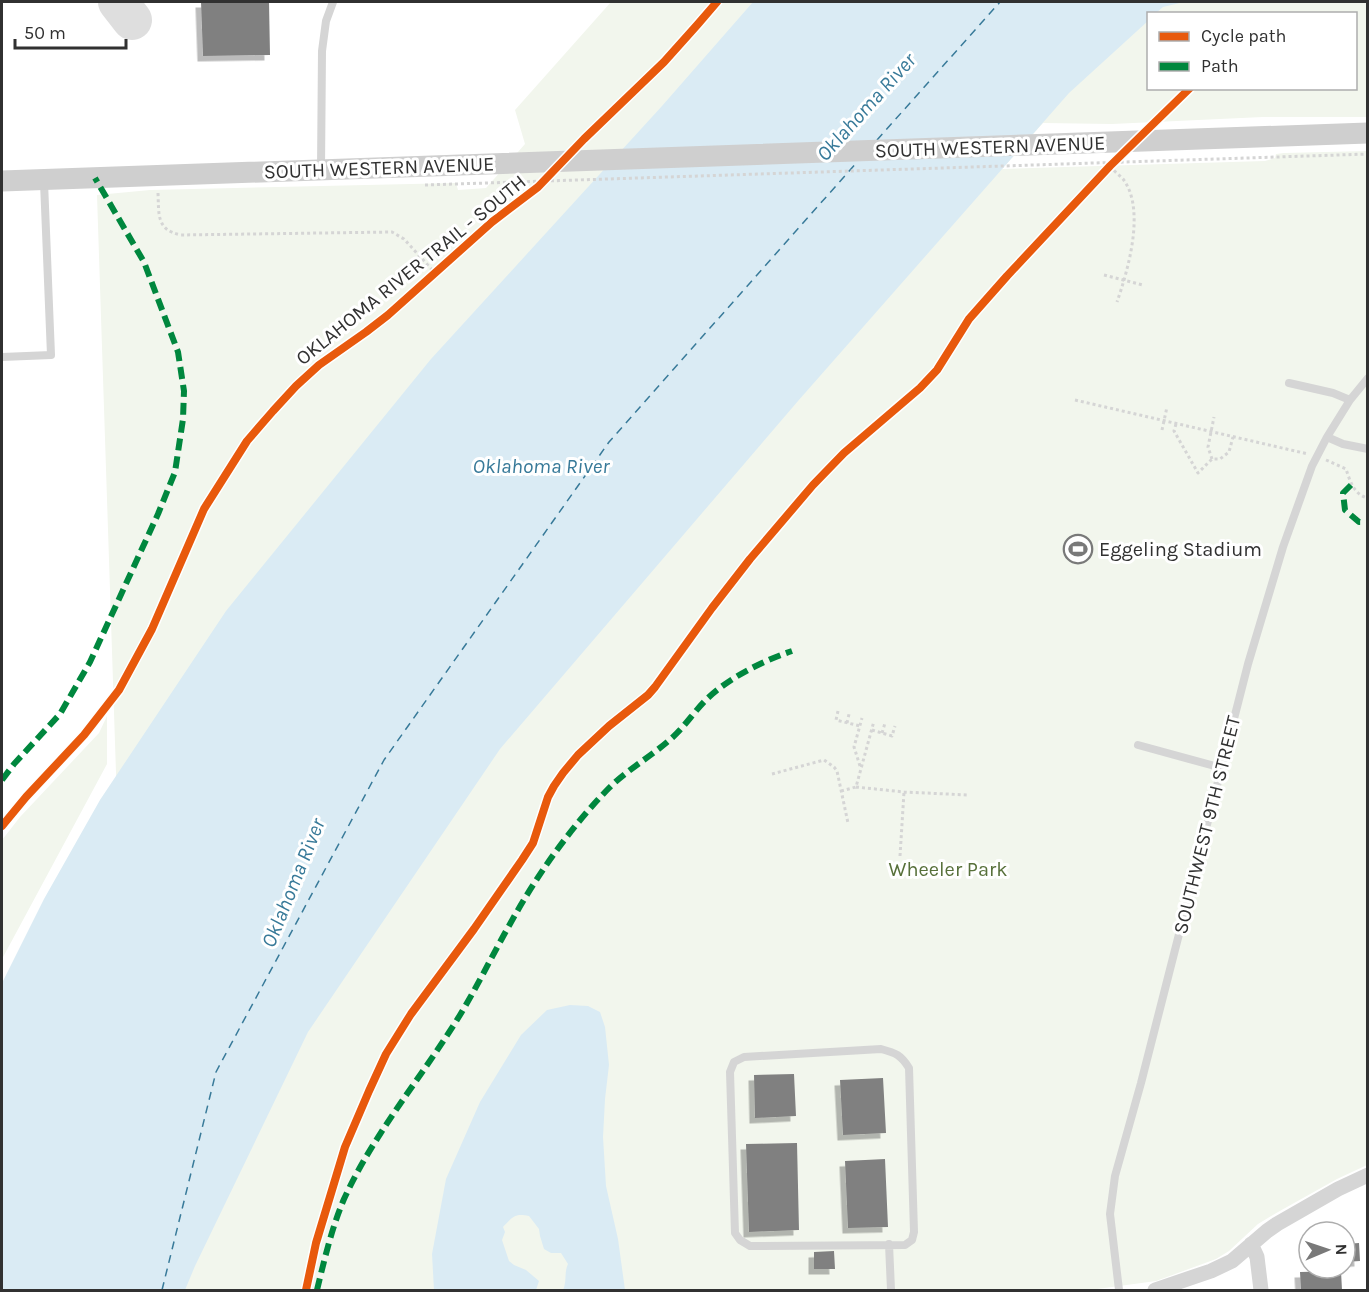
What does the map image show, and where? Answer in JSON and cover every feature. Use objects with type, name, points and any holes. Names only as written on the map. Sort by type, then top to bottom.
[{"type":"main road","name":"SOUTH WESTERN AVENUE","points":[[2,181],[1368,134]]},
{"type":"street","points":[[1155,1290],[1232,1261],[1267,1231],[1338,1188],[1368,1175]]},
{"type":"street","points":[[1251,1244],[1257,1257],[1261,1290]]},
{"type":"lane","points":[[321,170],[322,51],[326,21],[333,2]]},
{"type":"lane","points":[[2,357],[51,355],[44,180]]},
{"type":"lane","name":"SOUTHWEST 9TH STREET","points":[[1119,1290],[1110,1214],[1115,1176],[1144,1072],[1248,664],[1283,548],[1317,456],[1350,400],[1368,378]]},
{"type":"lane","points":[[1289,382],[1333,393],[1350,400]]},
{"type":"lane","points":[[1327,437],[1343,444],[1368,449]]},
{"type":"lane","points":[[1138,745],[1222,768]]},
{"type":"lane","points":[[881,1049],[894,1052],[903,1059],[909,1068],[914,1232],[912,1240],[905,1245],[889,1244],[750,1246],[740,1240],[735,1233],[730,1072],[734,1062],[744,1057],[881,1049]]},
{"type":"lane","points":[[889,1244],[891,1290]]},
{"type":"path","points":[[1102,175],[1126,150]]},
{"type":"path","points":[[419,186],[1368,154]]},
{"type":"path","points":[[1110,166],[1124,180],[1134,214],[1133,236],[1117,302]]},
{"type":"path","points":[[158,193],[159,220],[165,229],[175,234],[392,232],[404,239],[435,273]]},
{"type":"path","points":[[1104,275],[1143,285]]},
{"type":"path","points":[[1075,400],[1317,456],[1346,469],[1351,485],[1363,497],[1368,498]]},
{"type":"path","points":[[1162,429],[1167,406]]},
{"type":"path","points":[[1212,459],[1208,447],[1214,417]]},
{"type":"path","points":[[1176,424],[1174,431],[1198,473],[1212,459],[1220,459],[1229,452],[1233,437]]},
{"type":"path","points":[[838,711],[836,720],[860,726]]},
{"type":"path","points":[[847,723],[849,714]]},
{"type":"path","points":[[861,767],[854,747],[862,718]]},
{"type":"path","points":[[856,787],[874,721]]},
{"type":"path","points":[[882,733],[885,723]]},
{"type":"path","points":[[872,730],[892,735],[895,726]]},
{"type":"path","points":[[772,774],[824,760],[837,771],[848,823]]},
{"type":"path","points":[[841,791],[856,787],[968,795]]},
{"type":"path","points":[[900,856],[904,792]]},
{"type":"green space","name":"Wheeler Park","points":[[611,2],[1367,2],[1367,117],[1263,117],[1112,124],[1043,123],[1002,169],[1265,161],[1275,158],[1276,154],[1284,153],[1367,151],[1367,1165],[1337,1179],[1258,1224],[1229,1251],[1216,1259],[1156,1281],[1090,1290],[133,1290],[97,195],[150,190],[456,183],[458,190],[486,188],[525,144],[515,110]]},
{"type":"green space","points":[[107,716],[107,764],[2,959],[2,840],[20,817],[99,733]]},
{"type":"water","name":"Oklahoma River","points":[[753,2],[1184,2],[1163,7],[1157,12],[1147,12],[1147,22],[1069,93],[798,401],[500,749],[308,1032],[185,1290],[2,1290],[2,983],[44,899],[100,800],[226,611],[431,359],[662,106]]},
{"type":"water","points":[[570,1005],[588,1006],[600,1012],[605,1027],[609,1065],[603,1137],[606,1186],[618,1239],[625,1290],[563,1290],[568,1264],[561,1253],[551,1253],[544,1249],[539,1229],[529,1216],[520,1215],[512,1218],[503,1227],[505,1232],[502,1240],[509,1261],[526,1270],[539,1281],[536,1290],[434,1290],[432,1254],[446,1179],[480,1102],[521,1035],[547,1010]]},
{"type":"building","points":[[201,2],[269,2],[270,55],[203,56]]},
{"type":"building","points":[[794,1074],[796,1116],[755,1118],[754,1075]]},
{"type":"building","points":[[883,1078],[886,1133],[843,1135],[840,1080]]},
{"type":"building","points":[[797,1143],[799,1230],[749,1232],[746,1144]]},
{"type":"building","points":[[885,1159],[888,1227],[848,1228],[845,1161]]},
{"type":"building","points":[[1357,1243],[1359,1243],[1360,1261],[1357,1261]]},
{"type":"building","points":[[834,1251],[835,1269],[814,1269],[814,1252]]},
{"type":"building","points":[[1300,1280],[1341,1280],[1342,1290],[1301,1290]]},
{"type":"ferry route","points":[[877,140],[1000,2]]},
{"type":"ferry route","points":[[162,1290],[216,1072],[384,760],[609,442],[858,161]]},
{"type":"taxiway","points":[[118,2],[132,20]]},
{"type":"marked path","points":[[2,780],[60,714],[90,662],[175,472],[183,419],[184,391],[178,352],[144,262],[95,178]]},
{"type":"marked path","points":[[1351,485],[1343,493],[1345,510],[1359,522],[1368,522]]},
{"type":"marked path","points":[[317,1290],[344,1199],[369,1151],[460,1015],[520,906],[555,853],[609,788],[673,737],[709,697],[748,670],[792,651]]},
{"type":"cycle path","name":"OKLAHOMA RIVER TRAIL - SOUTH","points":[[2,826],[84,735],[119,690],[152,629],[204,509],[247,441],[273,411],[319,365],[388,315],[492,222],[538,187],[664,62],[717,2]]},
{"type":"cycle path","points":[[306,1290],[316,1243],[345,1147],[386,1054],[411,1014],[474,929],[533,843],[548,797],[563,773],[578,755],[609,726],[648,695],[750,559],[813,485],[844,453],[920,388],[937,370],[969,319],[1007,276],[1110,166],[1188,90]]},
{"type":"place","name":"Eggeling Stadium","points":[[1078,549]]}]
